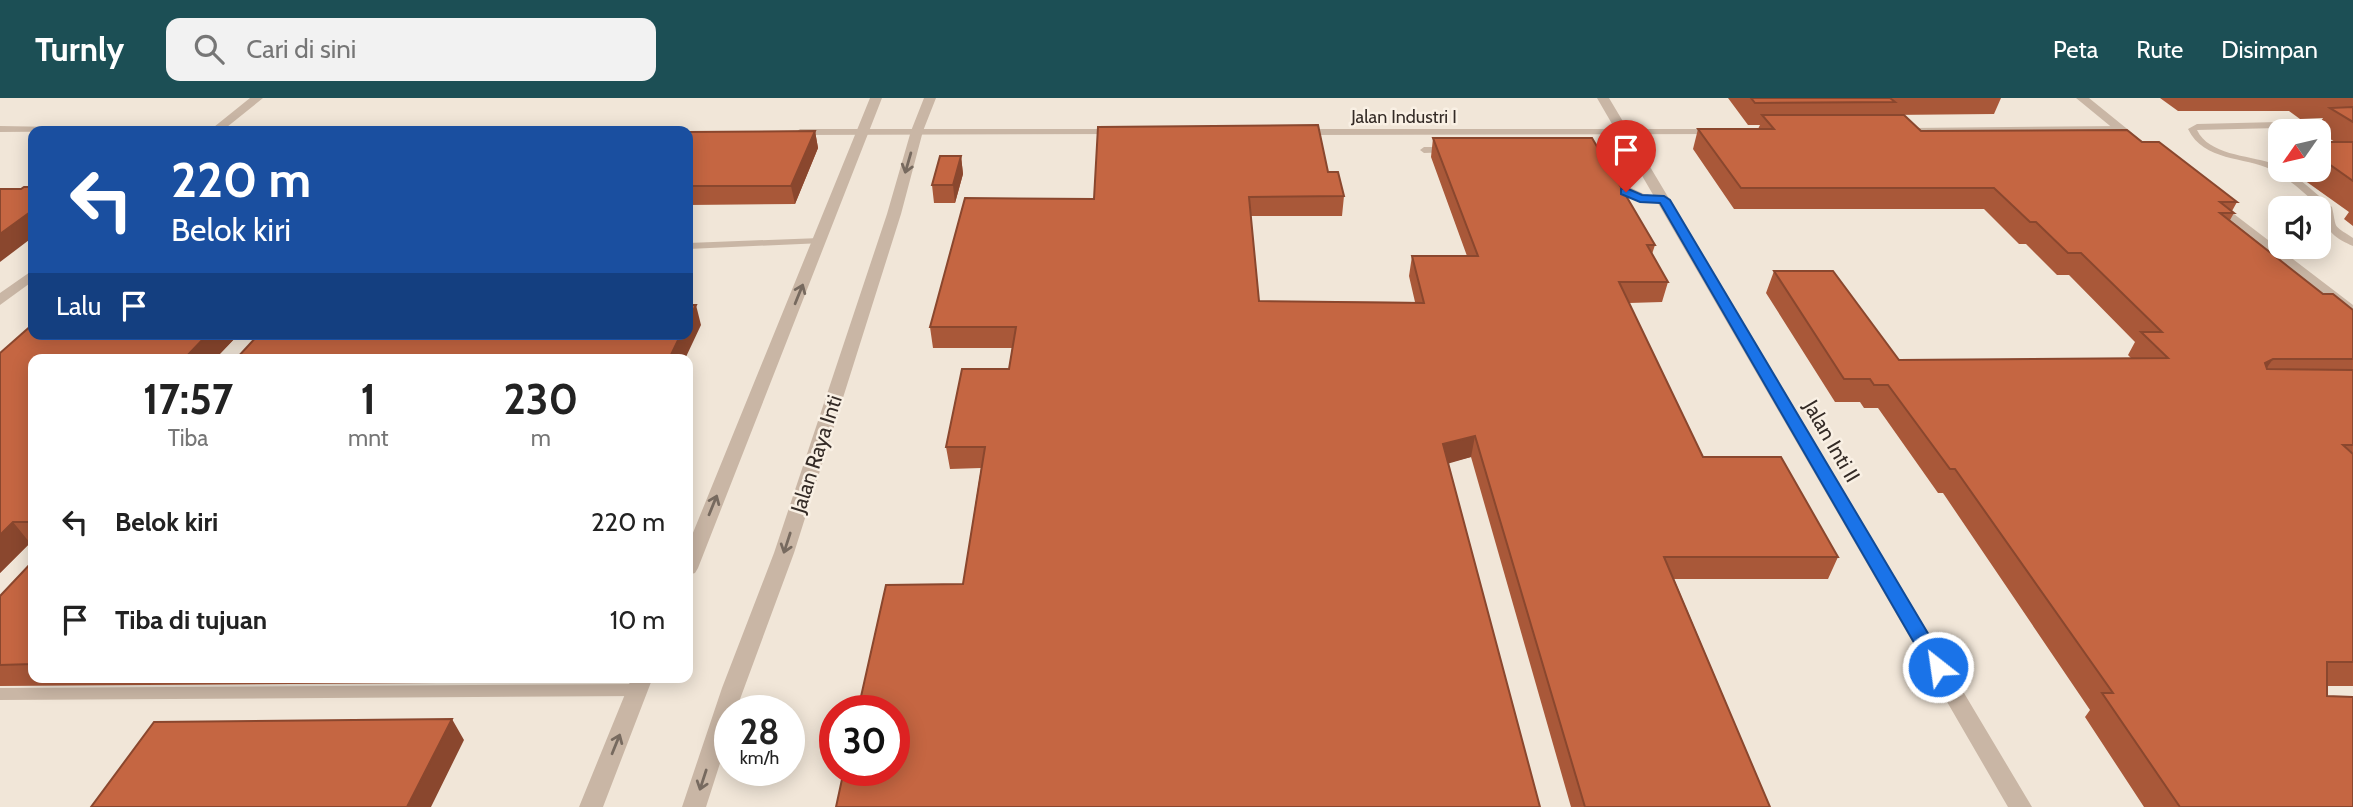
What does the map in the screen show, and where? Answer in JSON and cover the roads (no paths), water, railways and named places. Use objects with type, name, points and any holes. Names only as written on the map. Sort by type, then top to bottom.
[{"type":"street","points":[[221,126],[257,98]]},
{"type":"street","points":[[693,556],[876,98]]},
{"type":"street","name":"Jalan Raya Inti","points":[[694,807],[733,688],[796,518],[894,214],[917,131],[930,98]]},
{"type":"street","name":"Jalan Inti II","points":[[1603,98],[2020,807]]},
{"type":"street","points":[[2081,98],[2152,154]]},
{"type":"street","points":[[2205,196],[2353,312]]},
{"type":"street","points":[[0,300],[28,278]]},
{"type":"street","points":[[591,807],[641,683]]},
{"type":"lane","points":[[2353,123],[2192,129],[2197,138],[2219,151],[2278,170],[2329,209],[2328,221],[2332,228],[2353,243]]},
{"type":"lane","points":[[0,129],[28,129]]},
{"type":"lane","points":[[1901,131],[2120,129]]},
{"type":"lane","points":[[795,132],[1125,132]]},
{"type":"lane","name":"Jalan Industri I","points":[[1291,132],[1729,132]]},
{"type":"lane","points":[[1424,150],[1463,150]]},
{"type":"lane","points":[[1581,151],[1604,153],[1626,192],[1640,198],[1664,200]]},
{"type":"lane","points":[[693,246],[820,241]]},
{"type":"lane","points":[[0,694],[641,683]]}]
